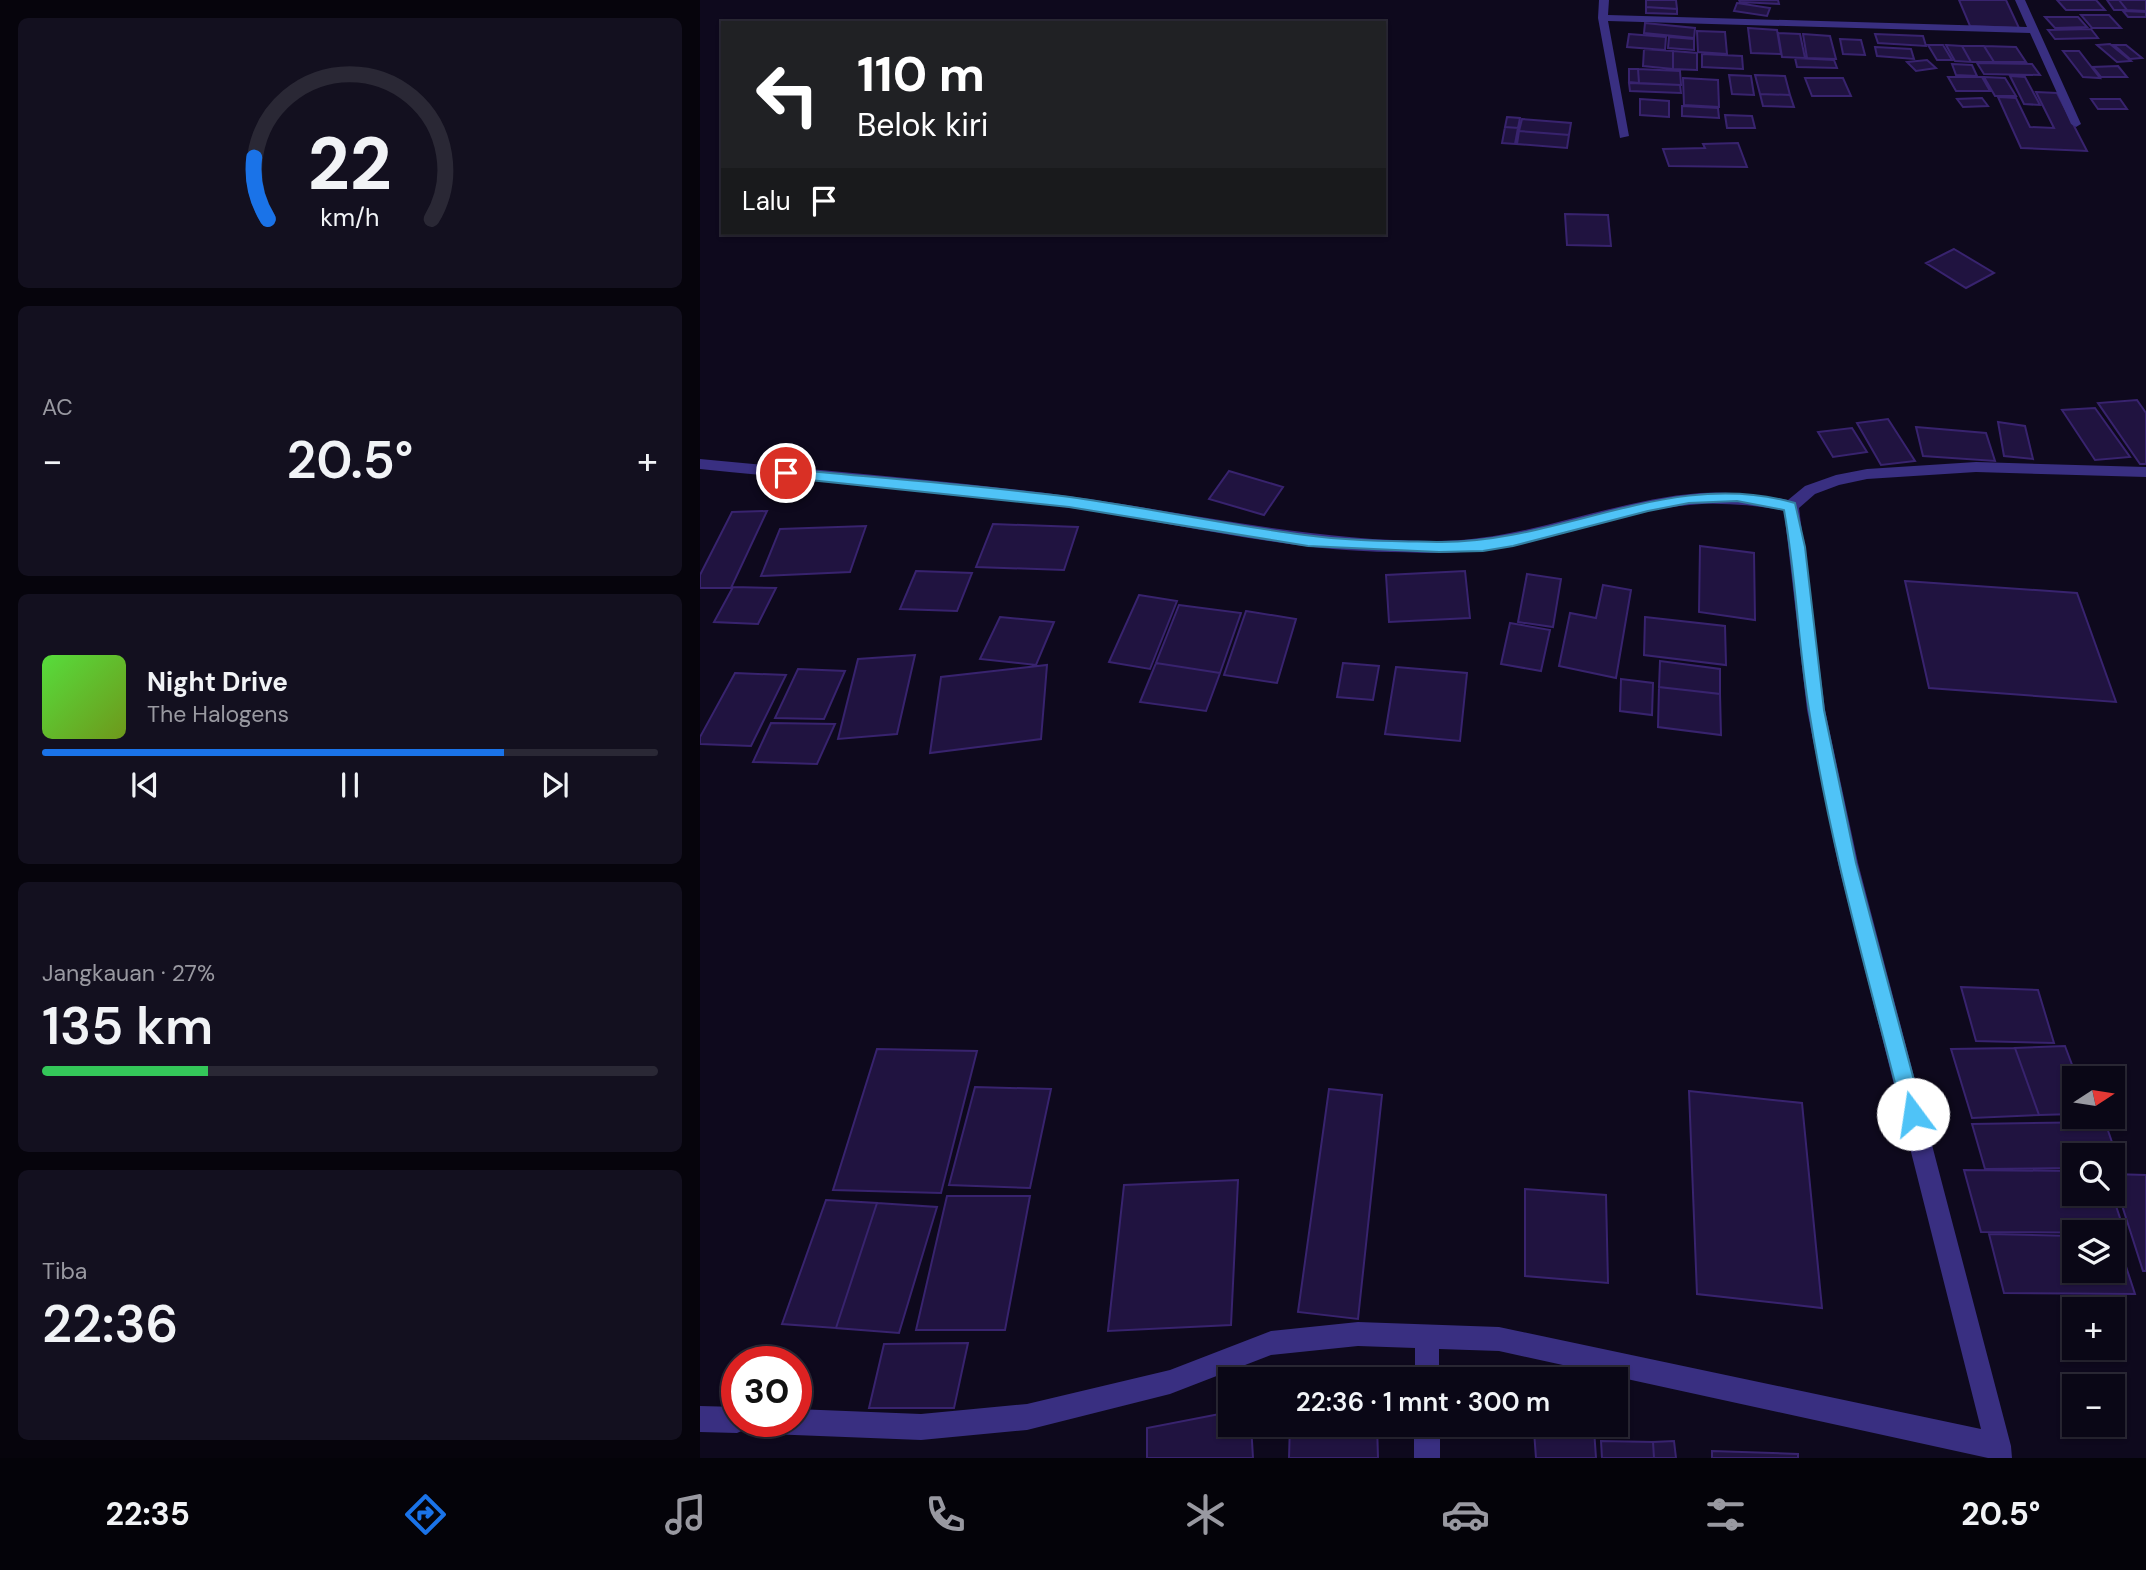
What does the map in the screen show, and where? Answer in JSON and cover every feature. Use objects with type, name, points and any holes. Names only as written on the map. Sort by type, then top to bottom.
[{"type":"street","points":[[1604,0],[1603,18],[1624,136]]},
{"type":"street","points":[[2020,0],[2076,124]]},
{"type":"street","points":[[1603,18],[2035,30]]},
{"type":"street","points":[[700,464],[1069,502],[1308,541],[1439,547],[1483,546],[1513,541],[1689,498],[1737,496],[1791,506]]},
{"type":"street","points":[[1791,506],[1810,490],[1836,480],[1867,474],[1976,467],[2146,472]]},
{"type":"street","points":[[812,1423],[921,1427],[1027,1417],[1170,1382],[1271,1343],[1358,1334],[1499,1339],[1999,1452],[1848,863],[1816,710],[1791,506]]},
{"type":"street","points":[[1427,1336],[1427,1367]]},
{"type":"street","points":[[700,1419],[721,1420]]},
{"type":"street","points":[[1427,1437],[1427,1458]]},
{"type":"building","points":[[1646,0],[1676,0],[1677,9],[1646,7]]},
{"type":"building","points":[[1739,0],[1778,0],[1779,4],[1740,2]]},
{"type":"building","points":[[1959,0],[2006,0],[2019,28],[1970,26]]},
{"type":"building","points":[[2057,0],[2096,0],[2105,10],[2066,10]]},
{"type":"building","points":[[2107,0],[2119,0],[2127,10],[2114,10]]},
{"type":"building","points":[[2119,0],[2146,0],[2146,11],[2127,10]]},
{"type":"building","points":[[1737,3],[1770,8],[1767,16],[1734,11]]},
{"type":"building","points":[[1646,7],[1677,9],[1677,14],[1646,13]]},
{"type":"building","points":[[2123,11],[2146,12],[2146,17],[2128,17]]},
{"type":"building","points":[[2081,15],[2109,15],[2121,28],[2092,28]]},
{"type":"building","points":[[2045,17],[2078,17],[2087,27],[2055,28]]},
{"type":"building","points":[[1645,23],[1695,28],[1694,38],[1644,33]]},
{"type":"building","points":[[1748,28],[1777,30],[1781,54],[1751,53]]},
{"type":"building","points":[[2091,29],[2098,38],[2055,39],[2048,30]]},
{"type":"building","points":[[1697,31],[1725,32],[1727,54],[1698,52]]},
{"type":"building","points":[[1778,33],[1800,34],[1805,58],[1782,57]]},
{"type":"building","points":[[1629,34],[1666,37],[1665,50],[1627,47]]},
{"type":"building","points":[[1803,34],[1830,36],[1836,59],[1807,58]]},
{"type":"building","points":[[1875,34],[1923,36],[1926,46],[1878,43]]},
{"type":"building","points":[[1669,37],[1694,39],[1694,50],[1668,48]]},
{"type":"building","points":[[1840,39],[1861,40],[1865,55],[1843,54]]},
{"type":"building","points":[[2110,44],[2131,61],[2117,62],[2097,45]]},
{"type":"building","points":[[1928,45],[1943,45],[1952,60],[1937,60]]},
{"type":"building","points":[[1946,45],[1962,46],[1971,62],[1955,61]]},
{"type":"building","points":[[2114,45],[2126,45],[2142,58],[2130,59]]},
{"type":"building","points":[[1962,46],[1984,46],[1994,62],[1971,62]]},
{"type":"building","points":[[1984,46],[2016,47],[2026,62],[1994,62]]},
{"type":"building","points":[[1875,47],[1911,49],[1914,59],[1877,56]]},
{"type":"building","points":[[1644,49],[1673,51],[1673,69],[1643,66]]},
{"type":"building","points":[[1673,51],[1697,53],[1697,70],[1673,69]]},
{"type":"building","points":[[2063,51],[2079,51],[2100,78],[2083,77]]},
{"type":"building","points":[[1702,54],[1742,56],[1743,69],[1702,67]]},
{"type":"building","points":[[1795,58],[1834,60],[1837,68],[1797,67]]},
{"type":"building","points":[[1927,60],[1936,68],[1916,71],[1907,62]]},
{"type":"building","points":[[1977,63],[2032,64],[2040,75],[1984,74]]},
{"type":"building","points":[[1952,64],[1972,65],[1977,76],[1956,75]]},
{"type":"building","points":[[2118,66],[2127,77],[2101,77],[2093,67]]},
{"type":"building","points":[[1629,69],[1638,69],[1639,83],[1629,82]]},
{"type":"building","points":[[1638,69],[1680,71],[1681,85],[1639,83]]},
{"type":"building","points":[[1729,75],[1751,76],[1754,95],[1732,94]]},
{"type":"building","points":[[1755,75],[1785,76],[1790,95],[1760,94]]},
{"type":"building","points":[[2010,76],[2025,77],[2040,105],[2024,104]]},
{"type":"building","points":[[1948,77],[1982,77],[1990,91],[1956,91]]},
{"type":"building","points":[[1984,77],[2005,78],[2016,96],[1995,96]]},
{"type":"building","points":[[1683,78],[1718,80],[1719,107],[1684,105]]},
{"type":"building","points":[[1805,78],[1843,78],[1851,96],[1812,96]]},
{"type":"building","points":[[1629,83],[1680,85],[1681,93],[1630,91]]},
{"type":"building","points":[[2036,92],[2057,93],[2087,151],[2021,148],[1998,97],[2016,98],[2030,127],[2054,128]]},
{"type":"building","points":[[1760,94],[1790,95],[1794,107],[1763,106]]},
{"type":"building","points":[[1982,98],[1988,106],[1963,107],[1957,99]]},
{"type":"building","points":[[1640,99],[1669,101],[1669,117],[1640,115]]},
{"type":"building","points":[[2091,99],[2120,99],[2127,109],[2098,109]]},
{"type":"building","points":[[1682,106],[1718,108],[1719,118],[1682,116]]},
{"type":"building","points":[[1725,115],[1752,116],[1755,128],[1727,128]]},
{"type":"building","points":[[1507,117],[1520,118],[1518,128],[1505,127]]},
{"type":"building","points":[[1522,119],[1571,123],[1569,135],[1519,131]]},
{"type":"building","points":[[1505,127],[1518,128],[1515,144],[1502,143]]},
{"type":"building","points":[[1519,131],[1569,135],[1567,148],[1517,144]]},
{"type":"building","points":[[1738,143],[1747,167],[1669,166],[1663,149],[1705,148],[1703,144]]},
{"type":"building","points":[[1565,214],[1608,215],[1611,246],[1567,245]]},
{"type":"building","points":[[1954,249],[1994,273],[1966,288],[1926,263]]},
{"type":"building","points":[[2137,400],[2146,413],[2146,464],[2140,464],[2098,403]]},
{"type":"building","points":[[2095,408],[2130,457],[2095,460],[2062,410]]},
{"type":"building","points":[[1888,419],[1915,461],[1881,465],[1857,423]]},
{"type":"building","points":[[1998,422],[2025,426],[2033,459],[2004,456]]},
{"type":"building","points":[[1916,427],[1986,433],[1995,461],[1923,456]]},
{"type":"building","points":[[1852,428],[1867,452],[1833,457],[1818,432]]},
{"type":"building","points":[[1229,471],[1283,487],[1264,515],[1209,499]]},
{"type":"building","points":[[767,511],[731,588],[700,588],[700,575],[732,512]]},
{"type":"building","points":[[993,524],[1078,527],[1064,570],[976,567]]},
{"type":"building","points":[[866,526],[850,572],[761,576],[780,529]]},
{"type":"building","points":[[1700,546],[1754,553],[1755,620],[1699,612]]},
{"type":"building","points":[[916,571],[972,573],[957,611],[900,609]]},
{"type":"building","points":[[1465,571],[1470,618],[1389,622],[1386,575]]},
{"type":"building","points":[[1527,574],[1561,579],[1553,627],[1518,622]]},
{"type":"building","points":[[1905,581],[2077,593],[2116,702],[1929,688]]},
{"type":"building","points":[[1603,585],[1631,590],[1616,678],[1559,666],[1570,613],[1596,618]]},
{"type":"building","points":[[733,587],[776,588],[758,624],[714,622]]},
{"type":"building","points":[[1139,595],[1177,601],[1150,669],[1109,662]]},
{"type":"building","points":[[1179,605],[1241,613],[1220,673],[1156,663]]},
{"type":"building","points":[[1246,611],[1296,619],[1277,683],[1224,675]]},
{"type":"building","points":[[1000,617],[1054,622],[1036,665],[980,659]]},
{"type":"building","points":[[1645,617],[1725,626],[1726,665],[1644,655]]},
{"type":"building","points":[[1510,623],[1550,630],[1541,671],[1501,664]]},
{"type":"building","points":[[915,655],[897,734],[838,739],[858,659]]},
{"type":"building","points":[[1660,661],[1720,669],[1720,694],[1659,687]]},
{"type":"building","points":[[1156,663],[1220,673],[1206,711],[1140,702]]},
{"type":"building","points":[[1343,663],[1379,666],[1373,700],[1337,697]]},
{"type":"building","points":[[1047,665],[1041,739],[930,753],[941,677]]},
{"type":"building","points":[[1396,667],[1467,673],[1460,741],[1385,734]]},
{"type":"building","points":[[798,669],[845,671],[824,719],[775,718]]},
{"type":"building","points":[[735,673],[786,675],[751,746],[700,744],[700,737]]},
{"type":"building","points":[[1621,679],[1653,683],[1652,715],[1620,711]]},
{"type":"building","points":[[1659,687],[1720,694],[1721,735],[1658,727]]},
{"type":"building","points":[[771,723],[835,724],[817,764],[753,762]]},
{"type":"building","points":[[1961,987],[2038,990],[2054,1043],[1976,1041]]},
{"type":"building","points":[[2065,1046],[2072,1066],[2062,1066],[2062,1114],[2039,1115],[2015,1048]]},
{"type":"building","points":[[2015,1048],[2039,1115],[1972,1118],[1951,1049]]},
{"type":"building","points":[[877,1049],[977,1051],[941,1193],[833,1190]]},
{"type":"building","points":[[975,1087],[1051,1089],[1030,1188],[949,1185]]},
{"type":"building","points":[[1329,1089],[1382,1095],[1358,1319],[1298,1312]]},
{"type":"building","points":[[1689,1091],[1802,1103],[1822,1308],[1697,1294]]},
{"type":"building","points":[[2062,1123],[2062,1129],[2107,1129],[2112,1143],[2062,1143],[2062,1168],[1985,1169],[1972,1124]]},
{"type":"building","points":[[1964,1170],[2062,1171],[2062,1206],[2116,1206],[2121,1220],[2062,1220],[2062,1233],[1981,1232]]},
{"type":"building","points":[[2125,1174],[2146,1175],[2146,1271],[2143,1271],[2122,1206],[2125,1206]]},
{"type":"building","points":[[1238,1180],[1231,1325],[1108,1331],[1124,1185]]},
{"type":"building","points":[[1525,1189],[1606,1195],[1608,1283],[1525,1276]]},
{"type":"building","points":[[947,1196],[1030,1196],[1005,1330],[916,1330]]},
{"type":"building","points":[[826,1200],[877,1203],[836,1328],[782,1324]]},
{"type":"building","points":[[877,1203],[937,1207],[899,1333],[836,1328]]},
{"type":"building","points":[[1989,1234],[2062,1236],[2062,1283],[2125,1283],[2125,1263],[2135,1294],[2004,1293]]},
{"type":"building","points":[[968,1343],[954,1408],[869,1408],[884,1344]]},
{"type":"building","points":[[1218,1414],[1218,1437],[1252,1437],[1253,1458],[1147,1458],[1147,1428]]},
{"type":"building","points":[[1290,1437],[1377,1437],[1378,1458],[1289,1458]]},
{"type":"building","points":[[1534,1437],[1595,1437],[1596,1458],[1536,1458]]},
{"type":"building","points":[[1601,1441],[1653,1442],[1654,1458],[1602,1458]]},
{"type":"building","points":[[1674,1441],[1676,1458],[1654,1458],[1653,1442]]},
{"type":"building","points":[[1712,1451],[1798,1454],[1798,1458],[1712,1458]]},
{"type":"route","points":[[786,473],[1069,502],[1308,541],[1439,547],[1483,546],[1513,541],[1689,498],[1737,496],[1791,506],[1816,710],[1848,863],[1913,1114]]}]
